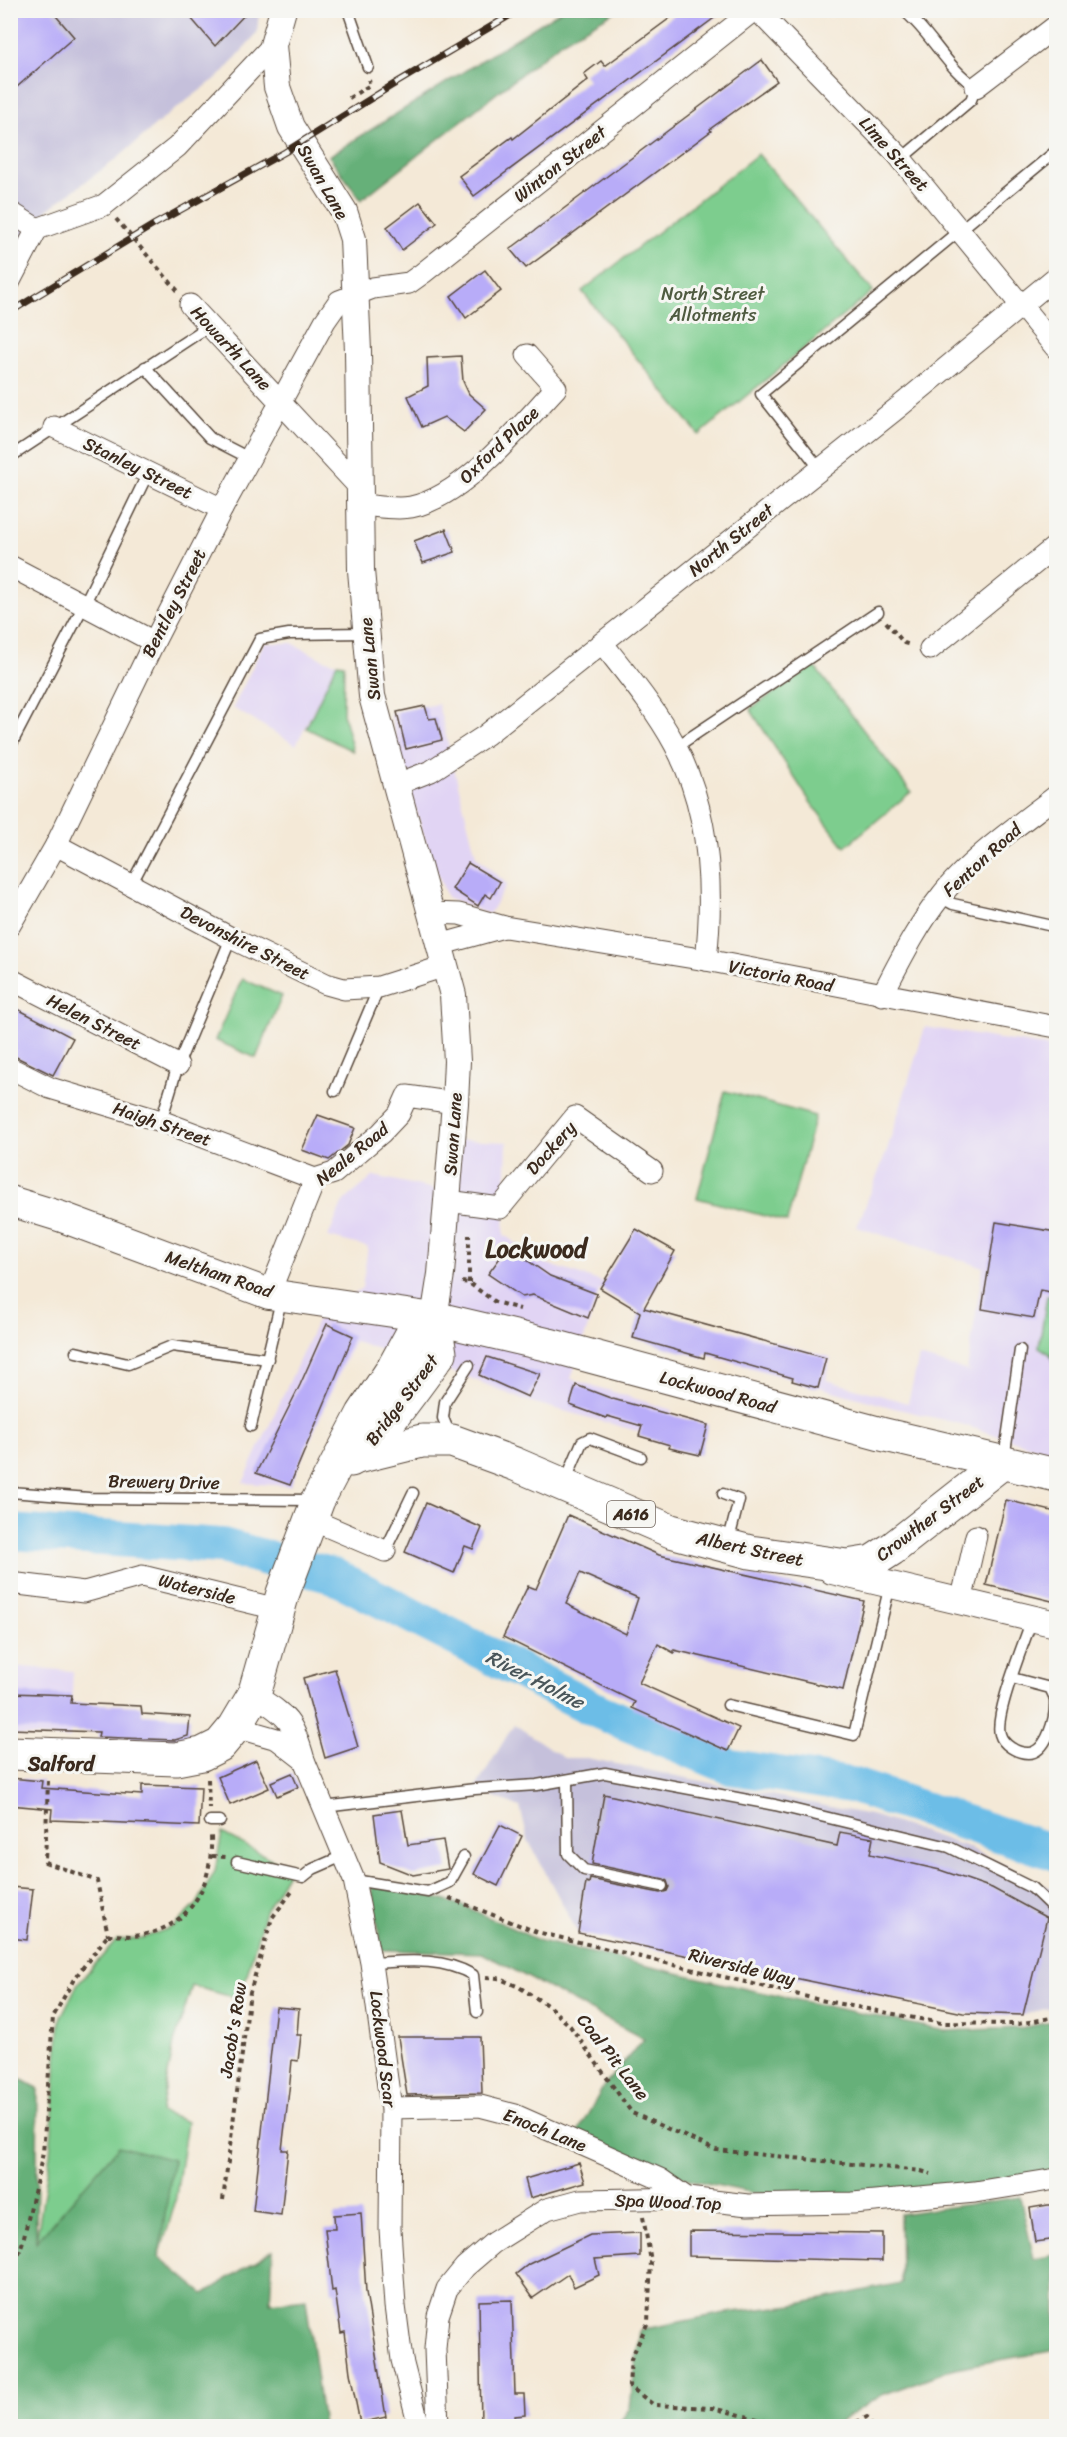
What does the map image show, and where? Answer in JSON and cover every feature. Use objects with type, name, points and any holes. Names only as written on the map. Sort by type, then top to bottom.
[{"type":"main road","name":"Meltham Road","points":[[10,1201],[62,1217],[276,1295],[435,1318]]},
{"type":"main road","name":"Lockwood Road","points":[[435,1318],[549,1345],[881,1434],[1056,1475]]},
{"type":"main road","name":"Bridge Street","points":[[10,1753],[176,1759],[202,1754],[220,1745],[235,1727],[255,1695],[280,1601],[324,1495],[363,1414],[412,1334],[435,1318]]},
{"type":"main road","name":"Albert Street","points":[[324,1495],[422,1441],[451,1436],[671,1531],[750,1552],[817,1563]]},
{"type":"main road","name":"Crowther Street","points":[[817,1563],[847,1566],[872,1562],[961,1497],[1003,1462]]},
{"type":"street","name":"Swan Lane","points":[[283,10],[273,45],[277,87],[291,127],[344,211],[353,239],[358,351],[361,570],[372,696],[453,995],[457,1061],[455,1103],[458,1203],[441,1274],[435,1318]]},
{"type":"street","name":"Lime Street","points":[[755,10],[901,159],[1056,348]]},
{"type":"street","name":"Winton Street","points":[[355,296],[373,288],[409,283],[423,273],[755,10]]},
{"type":"street","points":[[976,87],[1056,26]]},
{"type":"street","points":[[10,281],[37,229],[104,205],[177,147],[273,45]]},
{"type":"street","points":[[10,212],[37,229]]},
{"type":"street","name":"North Street","points":[[395,785],[431,771],[459,755],[603,644],[1056,278]]},
{"type":"street","name":"Bentley Street","points":[[13,914],[56,845],[154,642],[222,509],[325,321],[339,301],[355,296]]},
{"type":"street","name":"Howarth Lane","points":[[190,305],[282,402],[360,496]]},
{"type":"street","name":"Oxford Place","points":[[360,496],[411,508],[449,492],[481,465],[556,388],[527,355]]},
{"type":"street","name":"Stanley Street","points":[[54,427],[222,509]]},
{"type":"street","points":[[930,649],[1056,546]]},
{"type":"street","points":[[10,566],[154,642]]},
{"type":"street","points":[[603,644],[662,722],[676,747],[695,795],[710,864],[706,960]]},
{"type":"street","name":"Fenton Road","points":[[882,995],[913,937],[940,897],[974,862],[1056,796]]},
{"type":"street","name":"Devonshire Street","points":[[56,845],[231,938],[326,984],[345,989],[379,987],[442,955]]},
{"type":"street","name":"Victoria Road","points":[[431,913],[459,914],[505,927],[706,960],[1056,1027]]},
{"type":"street","name":"Victoria Road","points":[[442,955],[505,927]]},
{"type":"street","name":"Helen Street","points":[[10,979],[178,1065]]},
{"type":"street","name":"Haigh Street","points":[[10,1068],[50,1088],[161,1120],[315,1179]]},
{"type":"street","name":"Neale Road","points":[[276,1295],[315,1179],[334,1173],[381,1133],[399,1114],[407,1096],[455,1103]]},
{"type":"street","name":"Dockery","points":[[458,1203],[500,1208],[574,1117],[652,1172]]},
{"type":"street","points":[[324,1495],[385,1551]]},
{"type":"street","points":[[961,1602],[976,1536]]},
{"type":"street","name":"Albert Street","points":[[817,1563],[827,1570],[1044,1621]]},
{"type":"street","name":"Waterside","points":[[10,1583],[84,1592],[142,1576],[280,1601]]},
{"type":"street","points":[[255,1695],[280,1711],[297,1734],[303,1760]]},
{"type":"street","name":"Lockwood Scar","points":[[235,1727],[277,1739],[303,1760],[354,1880],[371,1963],[391,2108],[390,2229],[395,2306],[402,2360],[419,2427]]},
{"type":"street","name":"Enoch Lane","points":[[391,2108],[480,2106],[515,2115],[660,2179],[687,2198]]},
{"type":"street","name":"Spa Wood Top","points":[[438,2427],[435,2349],[438,2316],[447,2289],[465,2267],[493,2243],[547,2210],[580,2200],[687,2198],[759,2205],[853,2203],[975,2192],[1056,2179]]},
{"type":"lane","points":[[348,10],[368,67]]},
{"type":"lane","points":[[901,159],[971,100],[976,87],[964,79],[935,42],[903,10]]},
{"type":"lane","points":[[820,469],[761,394],[1056,152]]},
{"type":"lane","points":[[10,457],[209,326]]},
{"type":"lane","points":[[145,367],[210,438],[251,459]]},
{"type":"lane","points":[[10,747],[84,605],[148,473]]},
{"type":"lane","points":[[676,747],[878,612]]},
{"type":"lane","points":[[131,885],[260,639],[289,634],[366,633]]},
{"type":"lane","points":[[940,897],[953,904],[1048,925]]},
{"type":"lane","points":[[161,1120],[178,1065],[231,938]]},
{"type":"lane","points":[[335,1091],[379,987]]},
{"type":"lane","points":[[251,1426],[268,1359],[276,1295]]},
{"type":"lane","points":[[76,1352],[128,1364],[172,1346],[268,1359]]},
{"type":"lane","points":[[1003,1462],[1020,1350]]},
{"type":"lane","points":[[451,1436],[443,1418],[446,1402],[469,1365]]},
{"type":"lane","name":"Albert Street","points":[[422,1429],[451,1436]]},
{"type":"lane","points":[[563,1485],[582,1442],[590,1438],[641,1457]]},
{"type":"lane","name":"Brewery Drive","points":[[10,1492],[89,1498],[324,1495]]},
{"type":"lane","points":[[385,1551],[402,1511],[413,1493]]},
{"type":"lane","points":[[723,1494],[739,1500],[727,1546]]},
{"type":"lane","points":[[728,1705],[854,1735],[890,1585]]},
{"type":"lane","points":[[1012,1678],[1050,1688],[1056,1700],[1048,1735],[1042,1749],[1032,1753],[1021,1753],[1006,1744],[999,1733],[1000,1720],[1012,1678],[1044,1621]]},
{"type":"lane","points":[[324,1807],[429,1799],[605,1773],[775,1805],[949,1847],[1032,1888],[1056,1911]]},
{"type":"lane","points":[[567,1780],[568,1854],[584,1870],[662,1886]]},
{"type":"lane","points":[[237,1862],[303,1877],[313,1869],[345,1855]]},
{"type":"lane","points":[[354,1880],[428,1892],[450,1882],[464,1857]]},
{"type":"lane","points":[[371,1963],[435,1962],[457,1966],[474,1975],[477,2012]]},
{"type":"path","points":[[349,98],[370,85],[368,67]]},
{"type":"path","name":"Howarth Lane","points":[[104,205],[190,305]]},
{"type":"path","points":[[878,612],[904,643],[930,649]]},
{"type":"path","points":[[458,1203],[469,1283]]},
{"type":"path","points":[[10,2280],[23,2241],[44,2154],[52,2017],[74,1978],[108,1935],[97,1881],[45,1862],[49,1755]]},
{"type":"path","points":[[108,1935],[140,1935],[172,1925],[190,1908],[210,1871]]},
{"type":"path","name":"Jacob's Row","points":[[223,2200],[250,1992],[272,1918],[303,1877]]},
{"type":"path","name":"Riverside Way","points":[[428,1892],[465,1903],[537,1932],[820,2000],[941,2023],[1018,2024],[1056,2017]]},
{"type":"path","name":"Coal Pit Lane","points":[[474,1975],[498,1978],[519,1987],[550,2007],[570,2026],[632,2113],[716,2150],[921,2171],[975,2192]]},
{"type":"path","points":[[639,2199],[651,2261],[650,2290],[648,2322],[631,2359],[629,2386],[654,2405],[712,2408],[786,2427]]},
{"type":"path","points":[[848,2427],[867,2417],[872,2427]]},
{"type":"shaded area","points":[[11,11],[259,11],[257,33],[222,74],[165,117],[118,158],[48,209],[19,248],[11,264]]},
{"type":"shaded area","points":[[264,643],[292,643],[322,659],[337,663],[296,745],[233,708]]},
{"type":"shaded area","points":[[438,704],[476,856],[507,884],[489,914],[447,897],[428,849],[401,760],[390,713]]},
{"type":"shaded area","points":[[925,1027],[1056,1048],[1056,1454],[961,1424],[894,1408],[716,1358],[723,1328],[831,1357],[826,1380],[908,1403],[919,1357],[972,1372],[967,1370],[983,1267],[857,1227],[886,1153]]},
{"type":"shaded area","points":[[460,1140],[507,1142],[504,1235],[544,1263],[602,1282],[571,1379],[672,1410],[663,1438],[524,1400],[470,1378],[354,1341],[290,1486],[243,1483],[320,1315],[362,1288],[368,1247],[328,1237],[343,1202],[374,1176],[457,1194]]},
{"type":"shaded area","points":[[10,1666],[73,1671],[70,1738],[11,1735]]},
{"type":"shaded area","points":[[514,1724],[564,1758],[587,1758],[875,1816],[968,1847],[1056,1891],[1056,2006],[1023,2015],[963,2013],[578,1933],[528,1840],[520,1807],[475,1789]]},
{"type":"green space","points":[[562,10],[616,11],[563,41],[361,200],[329,156]]},
{"type":"green space","name":"North Street Allotments","points":[[758,154],[873,291],[699,435],[582,291]]},
{"type":"green space","points":[[337,663],[344,664],[343,714],[353,751],[306,728]]},
{"type":"green space","points":[[814,666],[911,792],[845,847],[811,803],[750,709]]},
{"type":"green space","points":[[242,979],[282,996],[256,1058],[215,1040]]},
{"type":"green space","points":[[725,1091],[815,1116],[787,1222],[697,1198]]},
{"type":"green space","points":[[1047,1296],[1056,1296],[1056,1370],[1050,1354],[1039,1347]]},
{"type":"green space","points":[[222,1833],[290,1869],[265,1911],[240,1999],[192,1986],[174,2043],[161,2112],[187,2122],[175,2203],[159,2257],[36,2243],[50,2154],[60,2019],[78,1983],[117,1940],[143,1938],[175,1926],[197,1904],[215,1871]]},
{"type":"green space","points":[[371,1885],[415,1892],[464,1906],[540,1941],[755,1991],[945,2031],[1020,2028],[1056,2021],[1056,2178],[829,2197],[753,2193],[692,2180],[575,2137],[605,2084],[644,2039],[482,1953],[382,1950]]},
{"type":"green space","points":[[10,2074],[38,2088],[36,2242],[119,2146],[173,2160],[159,2257],[204,2294],[273,2250],[270,2303],[306,2299],[323,2426],[11,2426]]},
{"type":"green space","points":[[1020,2197],[1034,2259],[1056,2255],[1056,2350],[955,2368],[882,2395],[833,2426],[617,2426],[630,2408],[640,2330],[725,2313],[793,2305],[901,2283],[900,2214]]},
{"type":"building","points":[[10,10],[51,10],[74,37],[10,93]]},
{"type":"building","points":[[184,10],[249,10],[215,46]]},
{"type":"building","points":[[681,10],[725,10],[474,196],[459,176],[512,137],[513,139],[588,80],[584,74],[601,61],[605,66]]},
{"type":"building","points":[[762,60],[777,81],[710,129],[711,131],[526,268],[510,249]]},
{"type":"building","points":[[420,202],[437,223],[402,250],[387,227]]},
{"type":"building","points":[[485,270],[501,291],[466,318],[451,296]]},
{"type":"building","points":[[461,356],[463,381],[469,394],[486,409],[464,432],[444,417],[422,427],[408,396],[428,386],[427,358]]},
{"type":"building","points":[[446,529],[455,552],[423,563],[414,541]]},
{"type":"building","points":[[425,706],[429,719],[436,718],[442,740],[406,749],[397,712]]},
{"type":"building","points":[[468,863],[500,882],[491,898],[485,894],[478,906],[452,889]]},
{"type":"building","points":[[10,1005],[73,1038],[53,1075],[10,1054]]},
{"type":"building","points":[[318,1115],[355,1128],[348,1145],[329,1160],[302,1150]]},
{"type":"building","points":[[996,1222],[1056,1232],[1056,1293],[1040,1290],[1034,1318],[982,1309]]},
{"type":"building","points":[[636,1229],[675,1251],[644,1308],[826,1358],[818,1388],[792,1381],[793,1378],[705,1353],[704,1358],[633,1338],[640,1312],[600,1288]]},
{"type":"building","points":[[508,1247],[550,1276],[597,1294],[588,1318],[533,1295],[522,1297],[488,1274]]},
{"type":"building","points":[[327,1324],[353,1336],[290,1485],[256,1473],[300,1385]]},
{"type":"building","points":[[487,1357],[540,1374],[528,1397],[479,1375]]},
{"type":"building","points":[[576,1385],[613,1399],[708,1425],[700,1455],[669,1448],[670,1445],[639,1436],[642,1426],[607,1416],[606,1418],[570,1405]]},
{"type":"building","points":[[1006,1500],[1056,1512],[1056,1602],[986,1585]]},
{"type":"building","points":[[426,1503],[482,1528],[473,1549],[465,1546],[454,1573],[405,1552]]},
{"type":"building","points":[[568,1515],[659,1555],[864,1601],[843,1690],[674,1650],[674,1653],[658,1644],[639,1683],[739,1728],[728,1751],[632,1708],[635,1702],[503,1637],[528,1586],[536,1589]],"holes":[[[580,1573],[638,1598],[626,1634],[566,1604]]]},
{"type":"building","points":[[335,1669],[358,1747],[325,1758],[303,1678]]},
{"type":"building","points":[[10,1693],[72,1695],[71,1703],[141,1706],[142,1714],[190,1717],[188,1736],[175,1740],[98,1737],[99,1732],[10,1729]]},
{"type":"building","points":[[256,1760],[269,1788],[230,1805],[218,1777]]},
{"type":"building","points":[[292,1773],[298,1787],[277,1796],[271,1782]]},
{"type":"building","points":[[10,1778],[42,1781],[41,1788],[142,1795],[142,1785],[201,1787],[199,1826],[51,1820],[52,1809],[10,1805]]},
{"type":"building","points":[[604,1794],[837,1846],[840,1832],[873,1838],[870,1854],[940,1870],[992,1888],[1047,1918],[1023,2015],[963,2013],[578,1933],[586,1882],[589,1883],[590,1879],[660,1893],[667,1891],[669,1887],[664,1879],[592,1864]]},
{"type":"building","points":[[402,1810],[408,1845],[443,1840],[448,1869],[413,1875],[380,1862],[374,1814]]},
{"type":"building","points":[[500,1825],[522,1836],[498,1886],[474,1874]]},
{"type":"building","points":[[10,1887],[33,1889],[27,1940],[10,1938]]},
{"type":"building","points":[[276,2007],[299,2009],[297,2035],[301,2035],[298,2061],[292,2060],[282,2150],[288,2150],[281,2215],[253,2211]]},
{"type":"building","points":[[398,2037],[480,2037],[482,2093],[407,2095]]},
{"type":"building","points":[[579,2163],[585,2182],[530,2198],[525,2179]]},
{"type":"building","points":[[1056,2205],[1056,2239],[1035,2242],[1030,2208]]},
{"type":"building","points":[[361,2213],[366,2292],[386,2417],[360,2423],[345,2332],[341,2333],[335,2290],[332,2291],[325,2229],[335,2229],[334,2215]]},
{"type":"building","points":[[689,2231],[882,2233],[882,2261],[689,2256]]},
{"type":"building","points":[[640,2233],[640,2256],[595,2259],[599,2275],[574,2287],[568,2274],[533,2298],[516,2274],[529,2264],[590,2235]]},
{"type":"building","points":[[512,2300],[515,2394],[524,2394],[525,2415],[515,2416],[515,2427],[481,2427],[479,2301]]},
{"type":"waterway","name":"River Holme","points":[[10,1532],[222,1546],[334,1576],[600,1712],[731,1767],[851,1785],[1056,1853]]},
{"type":"railway","points":[[10,312],[155,224],[285,152],[519,10]]},
{"type":"district","name":"Lockwood","points":[[536,1249]]},
{"type":"district","name":"Salford","points":[[61,1764]]}]
